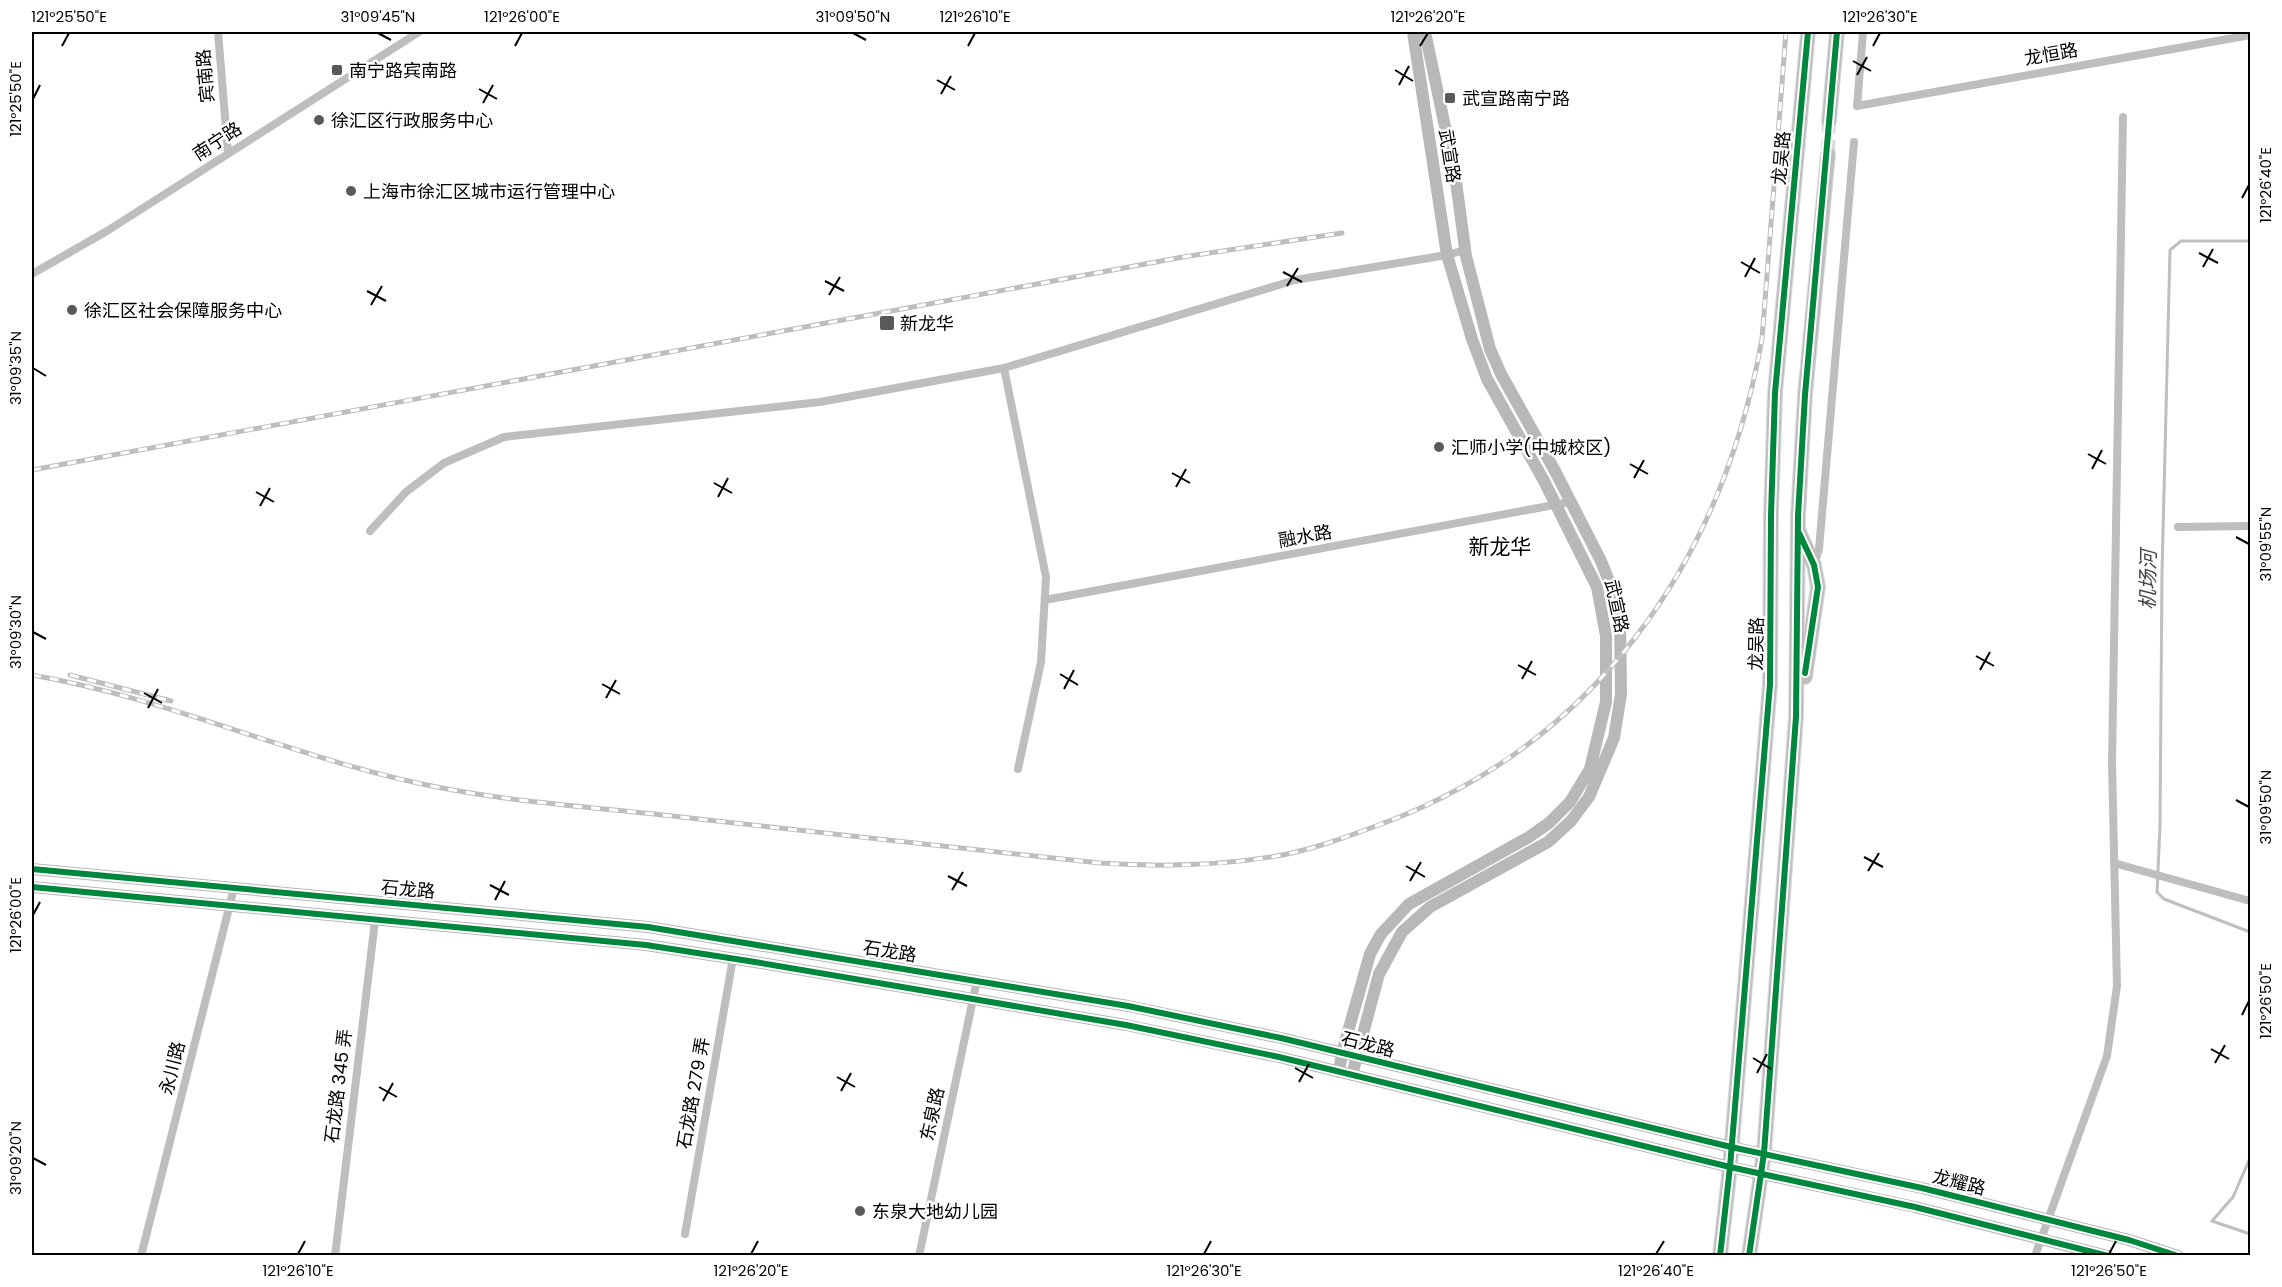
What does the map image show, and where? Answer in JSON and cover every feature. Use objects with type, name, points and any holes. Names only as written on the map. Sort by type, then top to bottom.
[{"type":"main road","name":"武宣路","points":[[1339,1072],[1342,1053],[1370,954],[1382,934],[1409,904],[1529,837],[1549,823],[1570,802],[1590,769],[1606,702],[1606,636],[1597,587],[1557,506],[1487,379],[1472,339],[1447,255],[1413,32]]},
{"type":"main road","points":[[1352,1075],[1379,974],[1402,932],[1430,907],[1548,842],[1572,821],[1589,797],[1614,738],[1621,694],[1620,619],[1613,591],[1570,502],[1501,374],[1490,349],[1465,250],[1455,174],[1425,32]]},
{"type":"main road","name":"龙吴路","points":[[1719,1256],[1730,1167],[1770,684],[1774,393],[1808,32]]},
{"type":"main road","points":[[1829,121],[1837,32]]},
{"type":"main road","points":[[1749,1256],[1764,1153],[1796,717],[1797,529],[1805,395],[1827,154]]},
{"type":"main road","points":[[1796,717],[1804,682],[1818,587],[1814,565],[1797,529]]},
{"type":"main road","name":"石龙路","points":[[32,869],[648,927],[977,980],[1172,1015],[1356,1056],[1731,1147]]},
{"type":"main road","name":"石龙路","points":[[32,887],[635,944],[733,958],[1126,1025],[1352,1075],[1730,1167]]},
{"type":"main road","name":"龙耀路","points":[[1731,1147],[1922,1188],[2129,1240],[2178,1256]]},
{"type":"main road","name":"龙耀路","points":[[1730,1167],[1915,1207],[2041,1237],[2108,1256]]},
{"type":"street","name":"宾南路","points":[[218,32],[228,153]]},
{"type":"street","name":"南宁路","points":[[32,274],[74,252],[419,32]]},
{"type":"street","name":"龙恒路","points":[[1863,32],[1857,106],[2250,35]]},
{"type":"street","points":[[2035,1256],[2106,1056],[2117,986],[2112,762],[2123,117]]},
{"type":"street","points":[[1814,565],[1820,549],[1854,142]]},
{"type":"street","points":[[370,531],[406,492],[444,463],[504,436],[820,402],[1005,368],[1295,280],[1465,250]]},
{"type":"street","points":[[1005,368],[1046,577],[1041,662],[1018,770]]},
{"type":"street","name":"融水路","points":[[1044,600],[1570,502]]},
{"type":"street","points":[[2178,527],[2250,526]]},
{"type":"street","points":[[2114,863],[2250,901]]},
{"type":"street","name":"永川路","points":[[141,1256],[234,888]]},
{"type":"street","name":"石龙路 345 弄","points":[[335,1256],[375,921]]},
{"type":"street","name":"石龙路 279 弄","points":[[685,1234],[733,958]]},
{"type":"street","name":"东泉路","points":[[920,1256],[977,980]]},
{"type":"waterway","name":"机场河","points":[[2250,241],[2181,241],[2170,250],[2157,892],[2164,899],[2250,932]]},
{"type":"waterway","name":"机场河","points":[[2250,1158],[2233,1197],[2212,1221],[2250,1234]]},
{"type":"tunnel","points":[[1828,154],[1829,121]]},
{"type":"railway","points":[[32,675],[136,699],[390,777],[442,788],[532,801],[1122,864],[1188,865],[1277,856],[1327,843],[1376,826],[1454,792],[1523,748],[1583,696],[1636,637],[1680,571],[1715,498],[1743,421],[1762,339],[1786,32]]},
{"type":"railway","points":[[32,470],[1183,257],[1342,233]]},
{"type":"railway","points":[[70,675],[171,701]]},
{"type":"cycle path","points":[[1720,1256],[1730,1167],[1770,684],[1771,515],[1775,393],[1808,32]]},
{"type":"cycle path","points":[[1749,1256],[1764,1153],[1796,717],[1798,516],[1805,395],[1837,32]]},
{"type":"cycle path","points":[[1799,533],[1814,565],[1818,587],[1805,673]]},
{"type":"cycle path","points":[[32,869],[648,927],[1128,1006],[1281,1038],[1731,1147],[1922,1188],[2129,1240],[2178,1256]]},
{"type":"cycle path","points":[[32,887],[646,945],[1126,1025],[1279,1057],[1730,1167],[1915,1207],[2108,1256]]},
{"type":"place","name":"南宁路宾南路","points":[[337,70]]},
{"type":"place","name":"武宣路南宁路","points":[[1450,98]]},
{"type":"place","name":"徐汇区行政服务中心","points":[[319,120]]},
{"type":"place","name":"上海市徐汇区城市运行管理中心","points":[[351,191]]},
{"type":"place","name":"徐汇区社会保障服务中心","points":[[72,310]]},
{"type":"place","name":"新龙华","points":[[887,323]]},
{"type":"place","name":"汇师小学(中城校区)","points":[[1439,447]]},
{"type":"place","name":"东泉大地幼儿园","points":[[860,1211]]},
{"type":"district","name":"新龙华","points":[[1500,546]]}]
